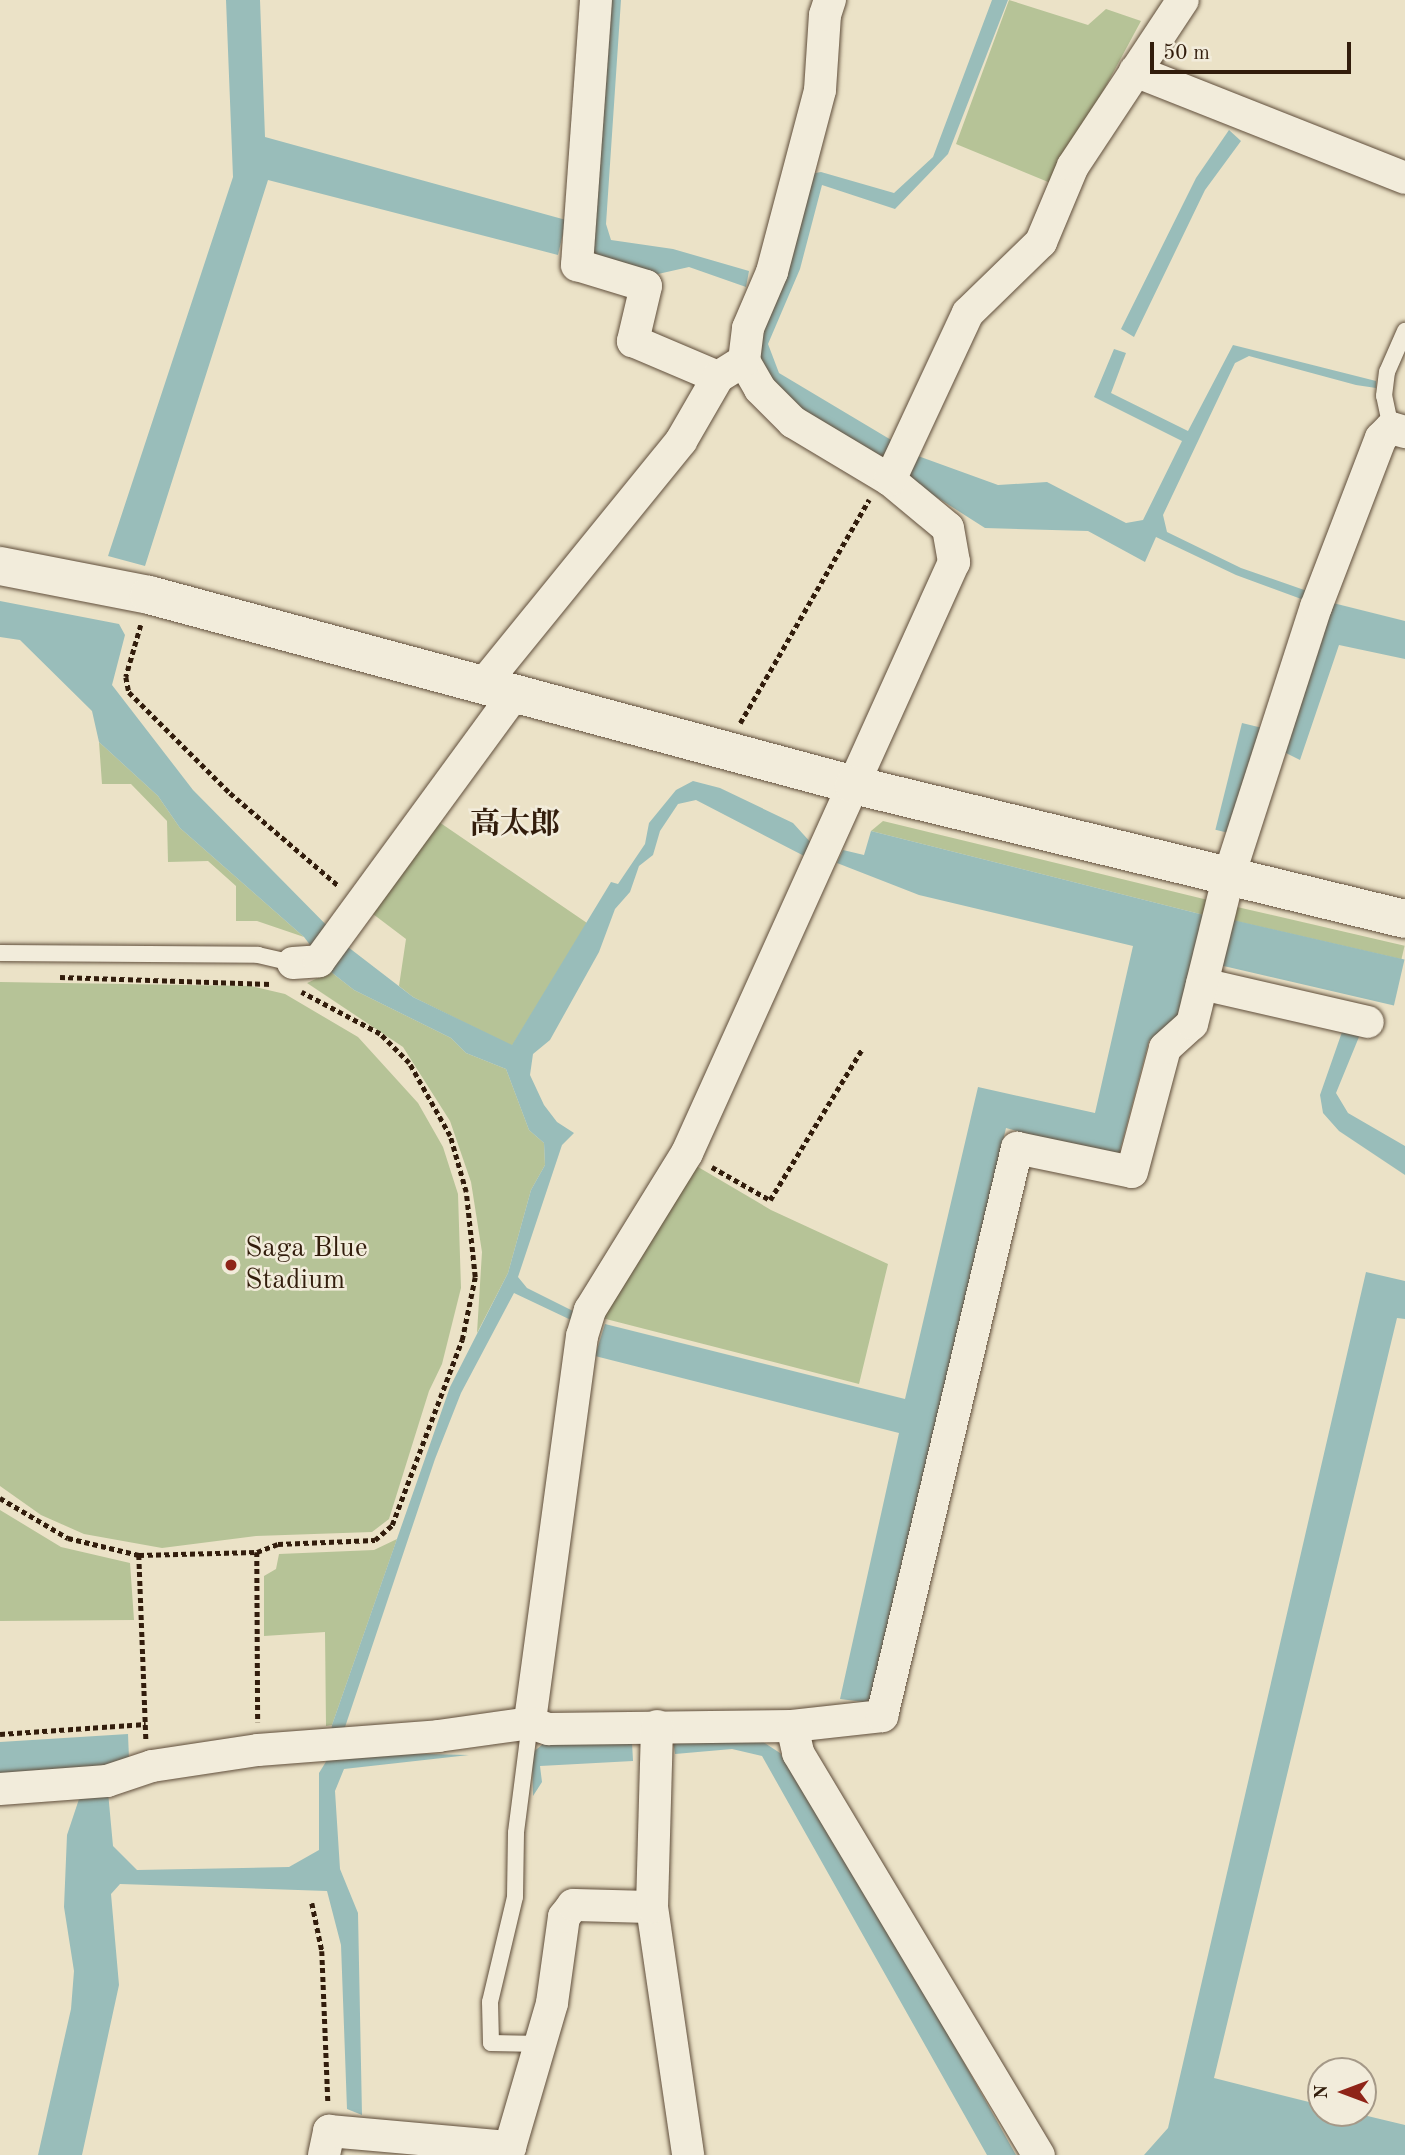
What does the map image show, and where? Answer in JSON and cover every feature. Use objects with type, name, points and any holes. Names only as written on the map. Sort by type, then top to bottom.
[{"type":"street","points":[[530,1723],[582,1336],[590,1310],[687,1153],[954,562],[948,528],[896,466],[793,422],[760,390],[731,369],[633,341],[646,286],[578,265],[596,0]]},
{"type":"street","points":[[300,970],[340,933],[361,904],[498,691],[681,442],[731,369],[772,272],[820,90],[825,15],[830,0]]},
{"type":"street","points":[[896,466],[968,313],[1041,242],[1073,166],[1183,0]]},
{"type":"street","points":[[1135,71],[1405,178]]},
{"type":"street","points":[[0,1789],[107,1781],[152,1766],[258,1750],[438,1736],[530,1723],[549,1729],[792,1726],[882,1716],[1017,1148],[1132,1172],[1165,1048],[1192,1024],[1228,878],[1316,607],[1381,438],[1398,430]]},
{"type":"street","points":[[0,566],[149,595],[854,785],[1405,919]]},
{"type":"street","points":[[1202,984],[1368,1021]]},
{"type":"street","points":[[657,1726],[652,1907],[688,2155]]},
{"type":"street","points":[[792,1726],[798,1753],[1039,2155]]},
{"type":"street","points":[[327,2143],[510,2147],[552,2003],[564,1917],[573,1905],[652,1907]]},
{"type":"lane","points":[[1398,430],[1384,396],[1387,372],[1405,331]]},
{"type":"lane","points":[[0,953],[258,955],[300,970]]},
{"type":"lane","points":[[530,1723],[516,1833],[515,1897],[490,2002],[491,2043],[541,2044]]},
{"type":"path","points":[[723,751],[875,489],[896,466]]},
{"type":"path","points":[[149,595],[126,677],[129,692],[230,793],[361,904]]},
{"type":"path","points":[[0,1498],[68,1538],[139,1555],[257,1552],[278,1544],[374,1540],[393,1525],[462,1340],[475,1277],[466,1192],[450,1136],[409,1063],[380,1034],[300,970],[251,980],[56,977]]},
{"type":"path","points":[[687,1153],[771,1200],[862,1049]]},
{"type":"path","points":[[257,1552],[258,1750]]},
{"type":"path","points":[[139,1555],[147,1753],[152,1766]]},
{"type":"path","points":[[0,1734],[146,1724]]},
{"type":"path","points":[[312,1903],[322,1951],[327,2143]]},
{"type":"green space","points":[[1009,0],[1088,25],[1106,9],[1141,21],[1053,184],[956,144]]},
{"type":"green space","points":[[99,742],[158,796],[180,828],[304,937],[257,921],[236,921],[236,886],[208,861],[168,862],[167,821],[131,784],[102,784]]},
{"type":"green space","points":[[883,821],[1208,900],[1204,915],[871,831]]},
{"type":"green space","points":[[439,822],[587,923],[512,1046],[413,997],[399,986],[406,939],[373,914]]},
{"type":"green space","points":[[1237,907],[1405,946],[1401,959],[1234,921]]},
{"type":"green space","points":[[331,972],[354,990],[451,1038],[466,1053],[506,1069],[529,1130],[544,1143],[545,1165],[531,1190],[508,1273],[477,1333],[482,1252],[471,1182],[450,1121],[403,1047],[307,983]]},
{"type":"green space","name":"Saga Blue Stadium","points":[[0,982],[251,986],[285,994],[358,1037],[418,1103],[443,1147],[458,1194],[461,1288],[442,1364],[429,1391],[389,1519],[372,1532],[256,1536],[162,1548],[84,1534],[41,1515],[0,1486]]},
{"type":"green space","points":[[693,1164],[771,1210],[888,1264],[859,1384],[602,1318]]},
{"type":"green space","points":[[0,1510],[61,1547],[130,1563],[134,1620],[0,1621]]},
{"type":"green space","points":[[397,1539],[332,1725],[326,1726],[325,1632],[264,1636],[264,1576],[276,1569],[279,1554],[374,1550]]},
{"type":"water","points":[[226,0],[260,0],[265,137],[566,220],[558,255],[268,180],[145,566],[108,556],[233,177]]},
{"type":"water","points":[[607,0],[621,0],[606,224],[611,240],[673,249],[749,271],[746,287],[689,267],[658,274],[590,258]]},
{"type":"water","points":[[992,0],[1008,0],[948,154],[895,209],[822,185],[800,269],[768,344],[779,373],[918,456],[998,485],[1047,482],[1126,523],[1143,520],[1182,441],[1094,397],[1114,349],[1126,353],[1111,393],[1188,431],[1233,345],[1376,381],[1376,388],[1356,385],[1249,356],[1235,363],[1163,515],[1167,532],[1241,568],[1310,592],[1304,600],[1236,575],[1156,537],[1145,562],[1088,531],[985,528],[767,389],[756,373],[758,330],[810,174],[821,172],[894,193],[933,157]]},
{"type":"water","points":[[1229,130],[1241,141],[1205,190],[1134,337],[1121,329],[1196,178]]},
{"type":"water","points":[[0,601],[119,624],[125,635],[112,685],[193,790],[348,947],[413,997],[512,1045],[611,882],[618,884],[645,844],[649,823],[676,790],[693,781],[720,788],[793,823],[813,845],[810,859],[696,800],[678,804],[660,831],[653,855],[639,866],[630,892],[615,909],[599,952],[550,1040],[533,1054],[530,1075],[544,1105],[557,1122],[574,1133],[562,1145],[518,1277],[527,1288],[575,1312],[571,1320],[514,1293],[461,1393],[435,1459],[343,1733],[331,1733],[332,1725],[450,1387],[508,1273],[531,1190],[545,1165],[544,1143],[529,1130],[506,1069],[466,1053],[451,1038],[354,990],[331,972],[304,937],[180,828],[158,796],[99,742],[92,711],[20,640],[0,637]]},
{"type":"water","points":[[1333,603],[1405,621],[1405,659],[1339,645],[1300,760],[1284,752]]},
{"type":"water","points":[[1242,723],[1262,728],[1236,835],[1215,830]]},
{"type":"water","points":[[871,831],[1204,915],[1179,1018],[1149,1041],[1118,1158],[1006,1128],[872,1703],[840,1699],[899,1433],[595,1356],[605,1324],[905,1399],[978,1087],[1095,1113],[1133,946],[919,895],[837,863],[843,850],[864,855]]},
{"type":"water","points":[[1233,920],[1404,960],[1394,1005],[1222,966]]},
{"type":"water","points":[[1342,1032],[1361,1032],[1336,1093],[1348,1113],[1405,1146],[1405,1175],[1339,1131],[1323,1113],[1320,1095]]},
{"type":"water","points":[[1366,1272],[1405,1281],[1405,1319],[1397,1318],[1214,2078],[1307,2101],[1307,2127],[1377,2127],[1377,2118],[1405,2125],[1405,2155],[1144,2155],[1168,2128]]},
{"type":"water","points":[[128,1734],[129,1759],[103,1766],[0,1775],[0,1742]]},
{"type":"water","points":[[673,1740],[760,1740],[780,1753],[909,1965],[1016,2155],[987,2155],[762,1756],[732,1749],[675,1754]]},
{"type":"water","points":[[632,1742],[633,1761],[540,1766],[542,1782],[533,1796],[532,1753],[543,1744]]},
{"type":"water","points":[[348,1752],[469,1755],[344,1769],[335,1791],[340,1869],[358,1913],[362,2115],[347,2109],[341,1945],[327,1891],[120,1884],[111,1894],[119,1985],[82,2155],[38,2155],[71,2009],[74,1971],[64,1907],[67,1835],[81,1793],[108,1792],[113,1846],[137,1870],[289,1867],[319,1850],[319,1773],[327,1760]]},
{"type":"place","name":"Saga Blue Stadium","points":[[231,1265]]},
{"type":"district","name":"高太郎","points":[[515,825]]}]
